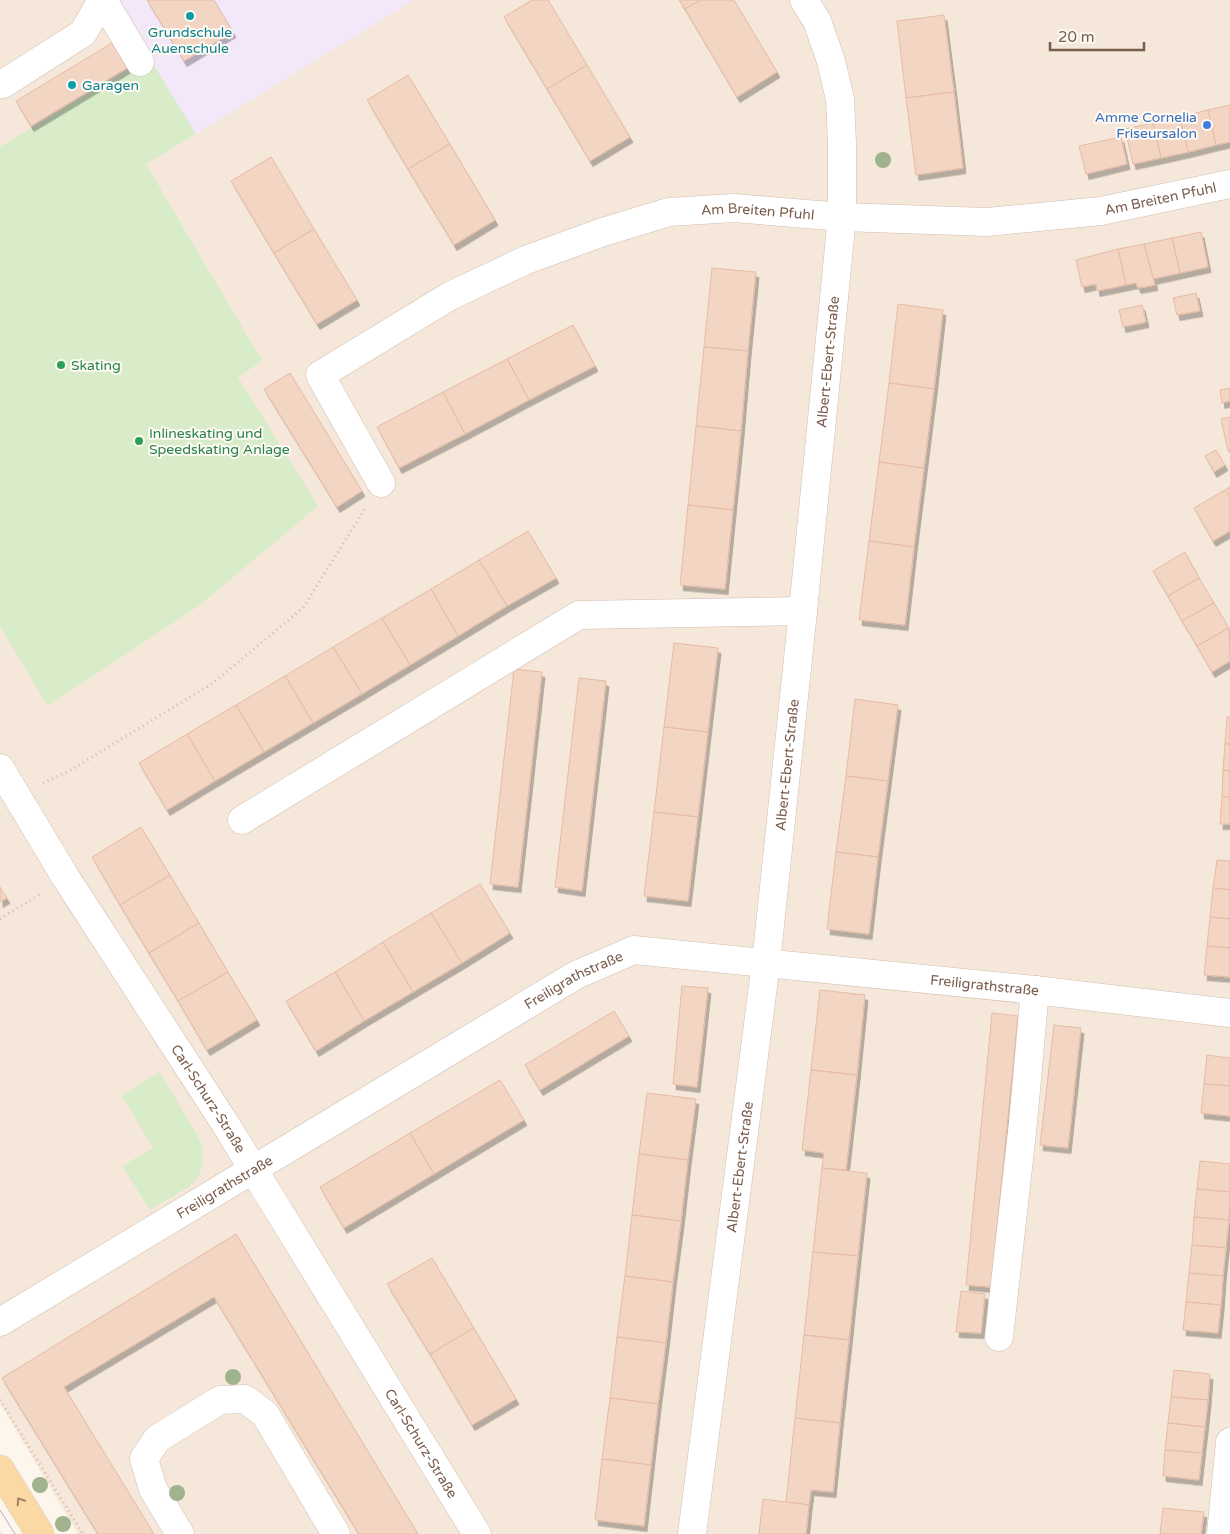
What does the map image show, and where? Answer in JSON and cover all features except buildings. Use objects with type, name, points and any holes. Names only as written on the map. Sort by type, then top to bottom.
[{"type":"main road","points":[[0,1469],[40,1534]]},
{"type":"street","points":[[3,84],[83,33],[102,0],[140,62]]},
{"type":"street","name":"Albert-Ebert-Straße","points":[[692,1534],[766,962],[842,217],[840,98],[831,61],[817,22],[804,0]]},
{"type":"street","name":"Am Breiten Pfuhl","points":[[382,483],[320,374],[450,296],[526,260],[612,229],[669,212],[734,208],[842,217],[987,222],[1101,211],[1229,187]]},
{"type":"street","points":[[242,820],[579,615],[803,611]]},
{"type":"street","name":"Carl-Schurz-Straße","points":[[0,768],[66,878],[226,1124],[476,1534]]},
{"type":"street","name":"Freiligrathstraße","points":[[0,1322],[576,976],[634,950],[1035,990],[1230,1013]]},
{"type":"street","points":[[999,1337],[1023,1123],[1035,990]]},
{"type":"street","points":[[180,1534],[153,1489],[144,1459],[158,1439],[220,1400],[245,1399],[265,1414],[336,1534]]},
{"type":"street","points":[[1221,1534],[1230,1442]]},
{"type":"path","points":[[16,794],[69,771],[213,683],[303,608],[382,483]]},
{"type":"path","points":[[0,919],[66,878]]},
{"type":"path","points":[[0,1400],[83,1534]]},
{"type":"shaded area","points":[[0,0],[1230,0],[1230,1534],[78,1534],[0,1403]]},
{"type":"shaded area","name":"Grundschule Auenschule","points":[[114,0],[414,0],[196,134]]},
{"type":"green space","name":"Inlineskating und Speedskating Anlage","points":[[149,57],[196,134],[146,164],[262,361],[238,377],[318,506],[200,605],[48,706],[0,626],[0,147]]},
{"type":"green space","points":[[160,1072],[202,1144],[203,1159],[201,1169],[194,1182],[150,1210],[122,1166],[153,1148],[122,1095]]},
{"type":"tram line","points":[[0,1510],[15,1534]]},
{"type":"place","name":"Grundschule Auenschule","points":[[190,16]]},
{"type":"place","name":"Garagen","points":[[72,85]]},
{"type":"place","name":"Amme Cornelia Friseursalon","points":[[1207,125]]},
{"type":"place","name":"Skating","points":[[61,365]]},
{"type":"place","name":"Inlineskating und Speedskating Anlage","points":[[139,441]]}]
